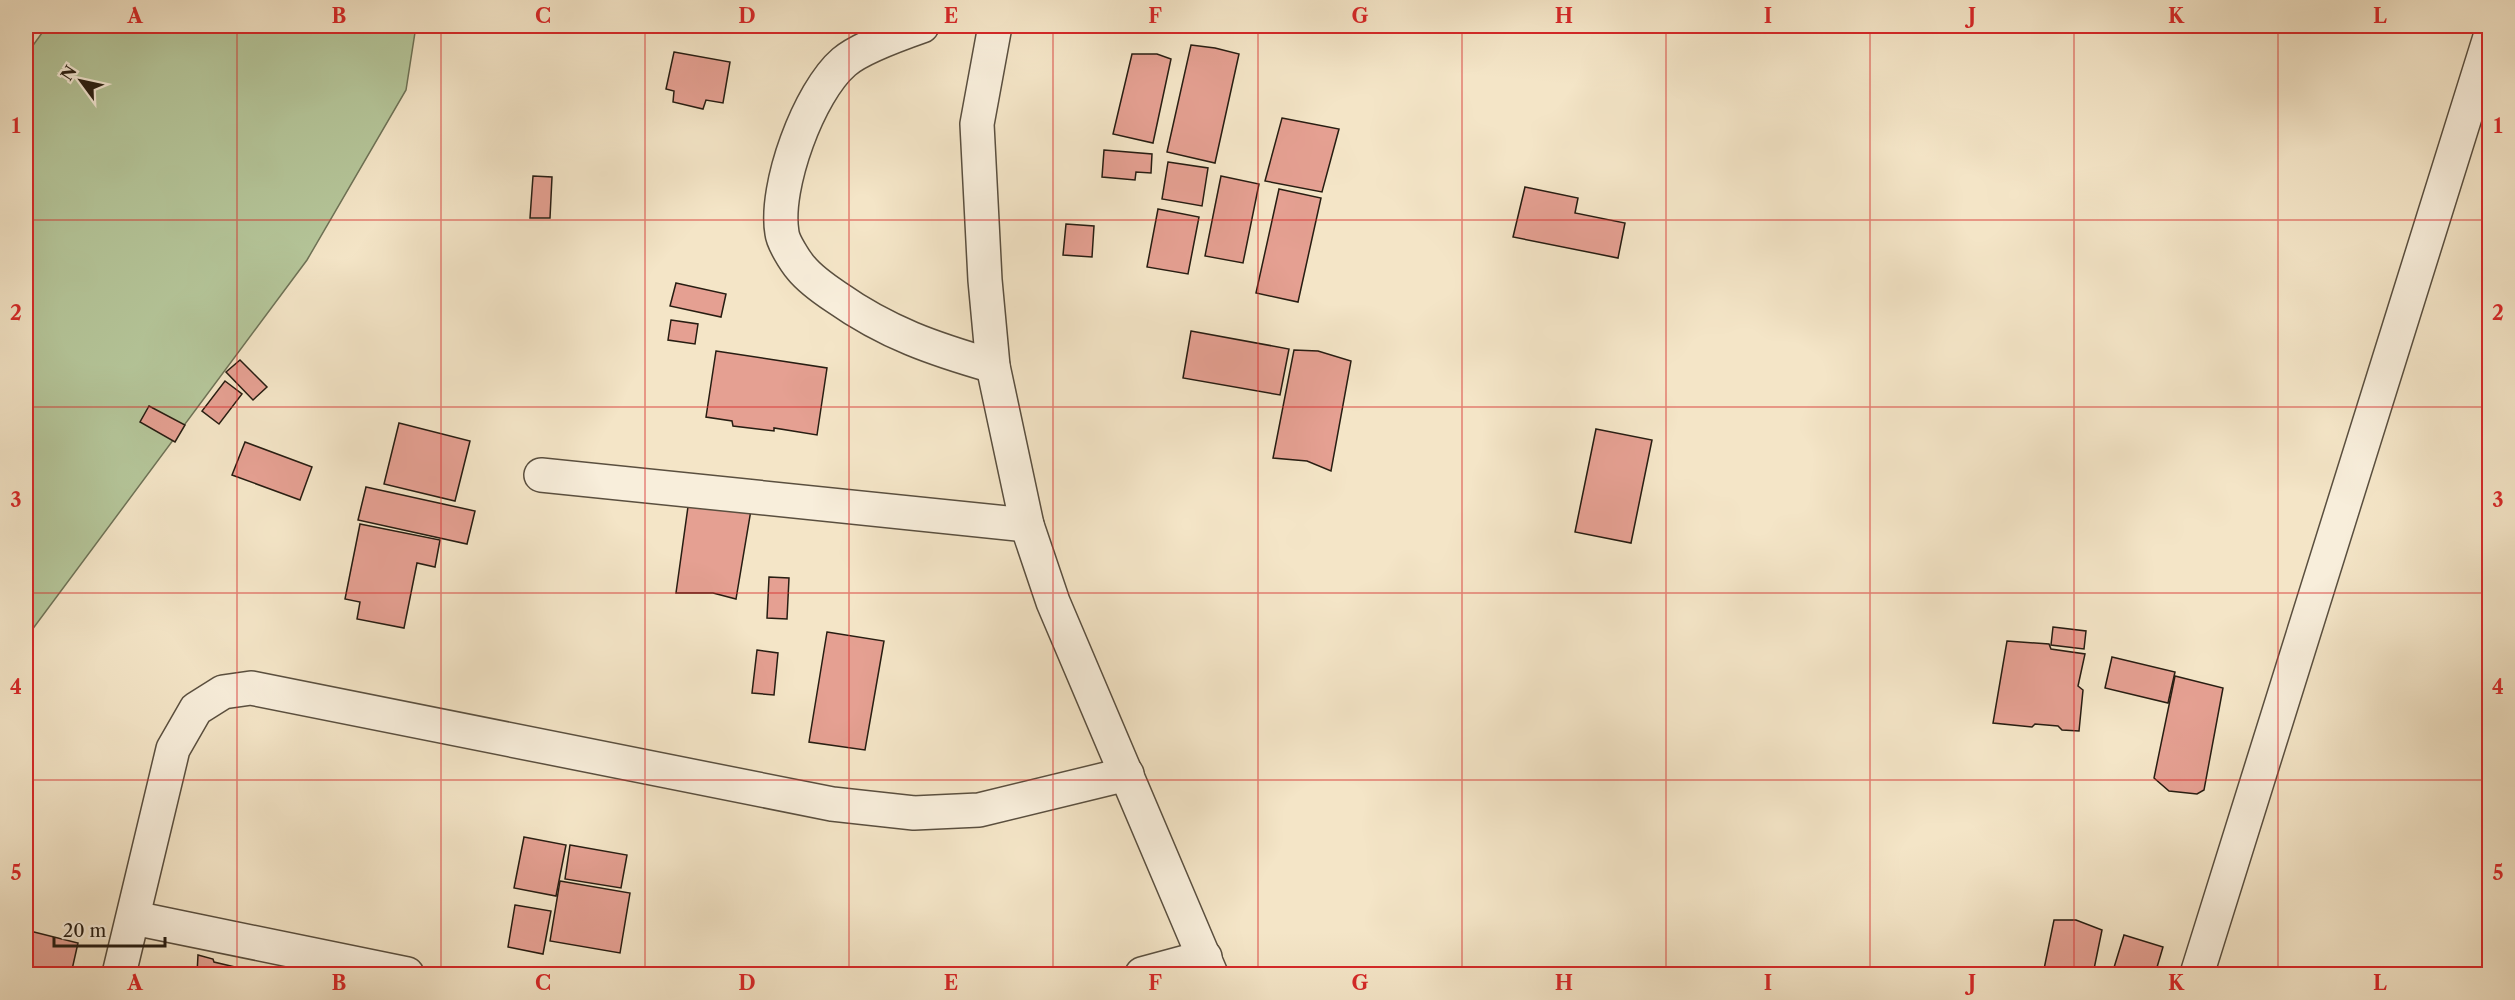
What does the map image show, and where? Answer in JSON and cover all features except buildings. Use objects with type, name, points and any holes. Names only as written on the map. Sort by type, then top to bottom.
[{"type":"street","points":[[922,26],[889,39],[844,62],[817,95],[798,139],[782,197],[782,234],[801,268],[828,292],[867,319],[929,348],[993,366]]},
{"type":"street","points":[[995,26],[977,124],[993,366],[1027,525],[1053,602],[1208,966],[1142,975]]},
{"type":"street","points":[[2197,975],[2490,37]]},
{"type":"street","points":[[541,475],[1027,525]]},
{"type":"street","points":[[119,975],[173,749],[196,709],[223,692],[251,687],[832,804],[914,813],[979,810],[1127,774]]},
{"type":"street","points":[[134,918],[407,975]]},
{"type":"green space","points":[[47,26],[416,26],[406,90],[307,260],[26,638],[26,55]]}]
